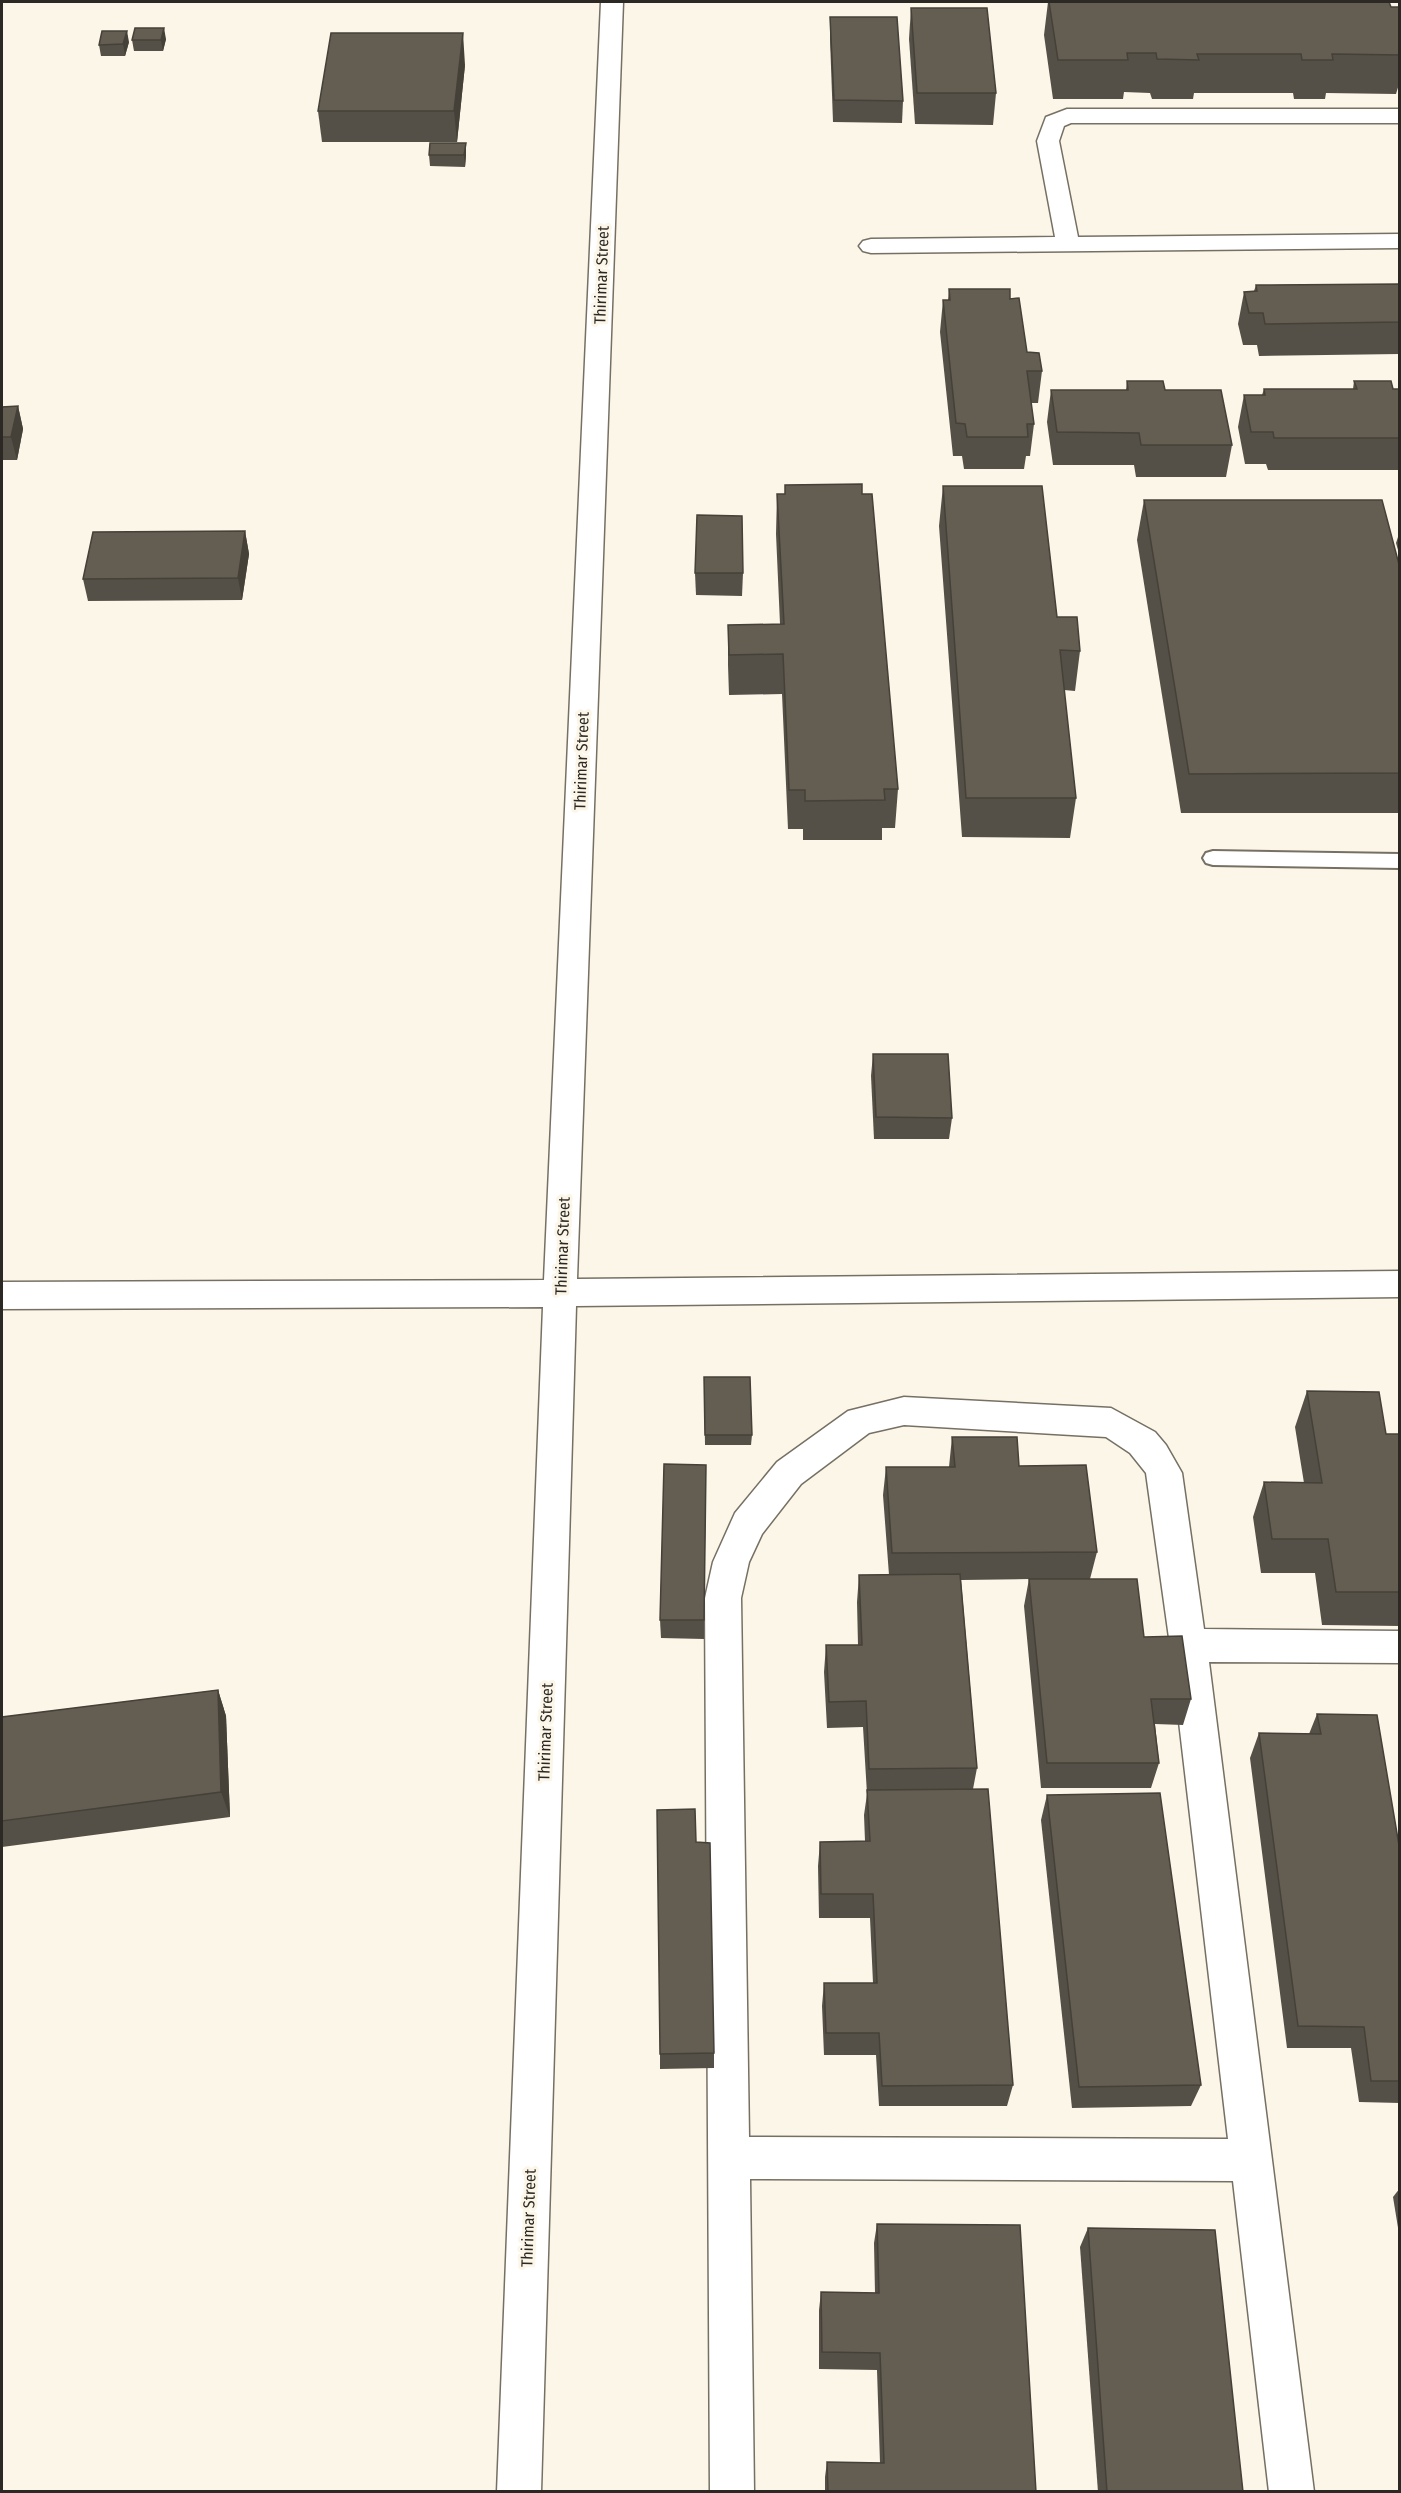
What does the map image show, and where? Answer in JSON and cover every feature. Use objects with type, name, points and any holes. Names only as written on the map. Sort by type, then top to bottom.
[{"type":"street","name":"Thirimar Street","points":[[519,2492],[560,1293],[612,2]]},
{"type":"street","points":[[1068,244],[1048,141],[1054,122],[1067,116],[1400,116]]},
{"type":"street","points":[[871,246],[1400,241]]},
{"type":"street","points":[[2,1295],[560,1293],[1400,1284]]},
{"type":"street","points":[[732,2492],[723,1598],[731,1562],[748,1524],[789,1473],[860,1421],[904,1412],[1111,1424],[1140,1439],[1155,1452],[1164,1473],[1188,1645],[1292,2492]]},
{"type":"street","points":[[1188,1645],[1400,1647]]},
{"type":"street","points":[[729,2158],[1252,2160]]},
{"type":"lane","points":[[1213,858],[1400,861]]},
{"type":"building","points":[[1049,2],[1389,2],[1391,7],[1400,7],[1400,55],[1332,54],[1333,60],[1302,60],[1301,54],[1197,54],[1199,60],[1157,59],[1156,53],[1127,53],[1128,60],[1058,60]]},
{"type":"building","points":[[911,8],[987,8],[996,93],[917,93]]},
{"type":"building","points":[[830,17],[897,17],[903,101],[834,100]]},
{"type":"building","points":[[135,28],[164,28],[161,40],[132,40]]},
{"type":"building","points":[[102,31],[127,31],[123,44],[99,45]]},
{"type":"building","points":[[331,33],[463,33],[454,111],[318,111]]},
{"type":"building","points":[[430,143],[466,143],[464,155],[429,155]]},
{"type":"building","points":[[1400,284],[1400,322],[1265,324],[1263,313],[1249,313],[1244,292],[1257,291],[1256,285]]},
{"type":"building","points":[[949,289],[1010,289],[1010,299],[1019,298],[1027,352],[1039,353],[1042,371],[1027,371],[1034,424],[1027,424],[1028,437],[967,437],[965,424],[956,423],[943,300],[950,300]]},
{"type":"building","points":[[1127,381],[1163,381],[1165,390],[1221,390],[1232,445],[1141,445],[1139,433],[1057,432],[1051,390],[1128,390]]},
{"type":"building","points":[[1354,381],[1391,381],[1393,389],[1400,389],[1400,438],[1274,438],[1273,432],[1251,432],[1244,395],[1265,395],[1264,389],[1357,389]]},
{"type":"building","points":[[18,406],[11,437],[2,437],[2,407]]},
{"type":"building","points":[[862,484],[862,494],[872,494],[898,789],[884,789],[885,800],[805,801],[805,790],[789,790],[783,654],[729,655],[728,625],[784,624],[777,494],[785,494],[785,485]]},
{"type":"building","points":[[943,486],[1042,486],[1057,617],[1077,617],[1080,651],[1060,650],[1076,798],[966,798]]},
{"type":"building","points":[[1144,500],[1382,500],[1400,568],[1400,773],[1189,774]]},
{"type":"building","points":[[697,515],[742,516],[743,573],[695,573]]},
{"type":"building","points":[[245,531],[238,578],[83,579],[93,532]]},
{"type":"building","points":[[873,1054],[948,1054],[952,1118],[876,1117]]},
{"type":"building","points":[[704,1377],[750,1377],[752,1435],[705,1435]]},
{"type":"building","points":[[1307,1391],[1379,1392],[1386,1434],[1400,1434],[1400,1592],[1336,1592],[1328,1539],[1272,1539],[1264,1482],[1322,1483]]},
{"type":"building","points":[[952,1437],[1017,1437],[1019,1466],[1086,1465],[1097,1552],[892,1553],[886,1467],[955,1467]]},
{"type":"building","points":[[664,1464],[706,1465],[704,1620],[660,1620]]},
{"type":"building","points":[[960,1574],[977,1768],[869,1769],[866,1701],[829,1702],[826,1645],[862,1645],[859,1575]]},
{"type":"building","points":[[1029,1579],[1137,1579],[1144,1637],[1182,1636],[1191,1699],[1151,1699],[1159,1763],[1047,1763]]},
{"type":"building","points":[[218,1690],[221,1792],[2,1821],[2,1717]]},
{"type":"building","points":[[1317,1714],[1377,1715],[1400,1851],[1400,2081],[1371,2081],[1364,2027],[1298,2026],[1259,1733],[1321,1734]]},
{"type":"building","points":[[988,1789],[1013,2085],[882,2086],[879,2033],[826,2033],[824,1983],[877,1983],[873,1894],[821,1894],[820,1842],[870,1841],[867,1790]]},
{"type":"building","points":[[1160,1793],[1201,2085],[1079,2087],[1047,1795]]},
{"type":"building","points":[[695,1809],[696,1842],[710,1843],[714,2053],[660,2054],[657,1810]]},
{"type":"building","points":[[877,2224],[1020,2225],[1036,2492],[828,2492],[827,2462],[884,2463],[880,2353],[822,2352],[821,2292],[879,2293]]},
{"type":"building","points":[[1088,2228],[1215,2230],[1243,2492],[1107,2492]]}]
